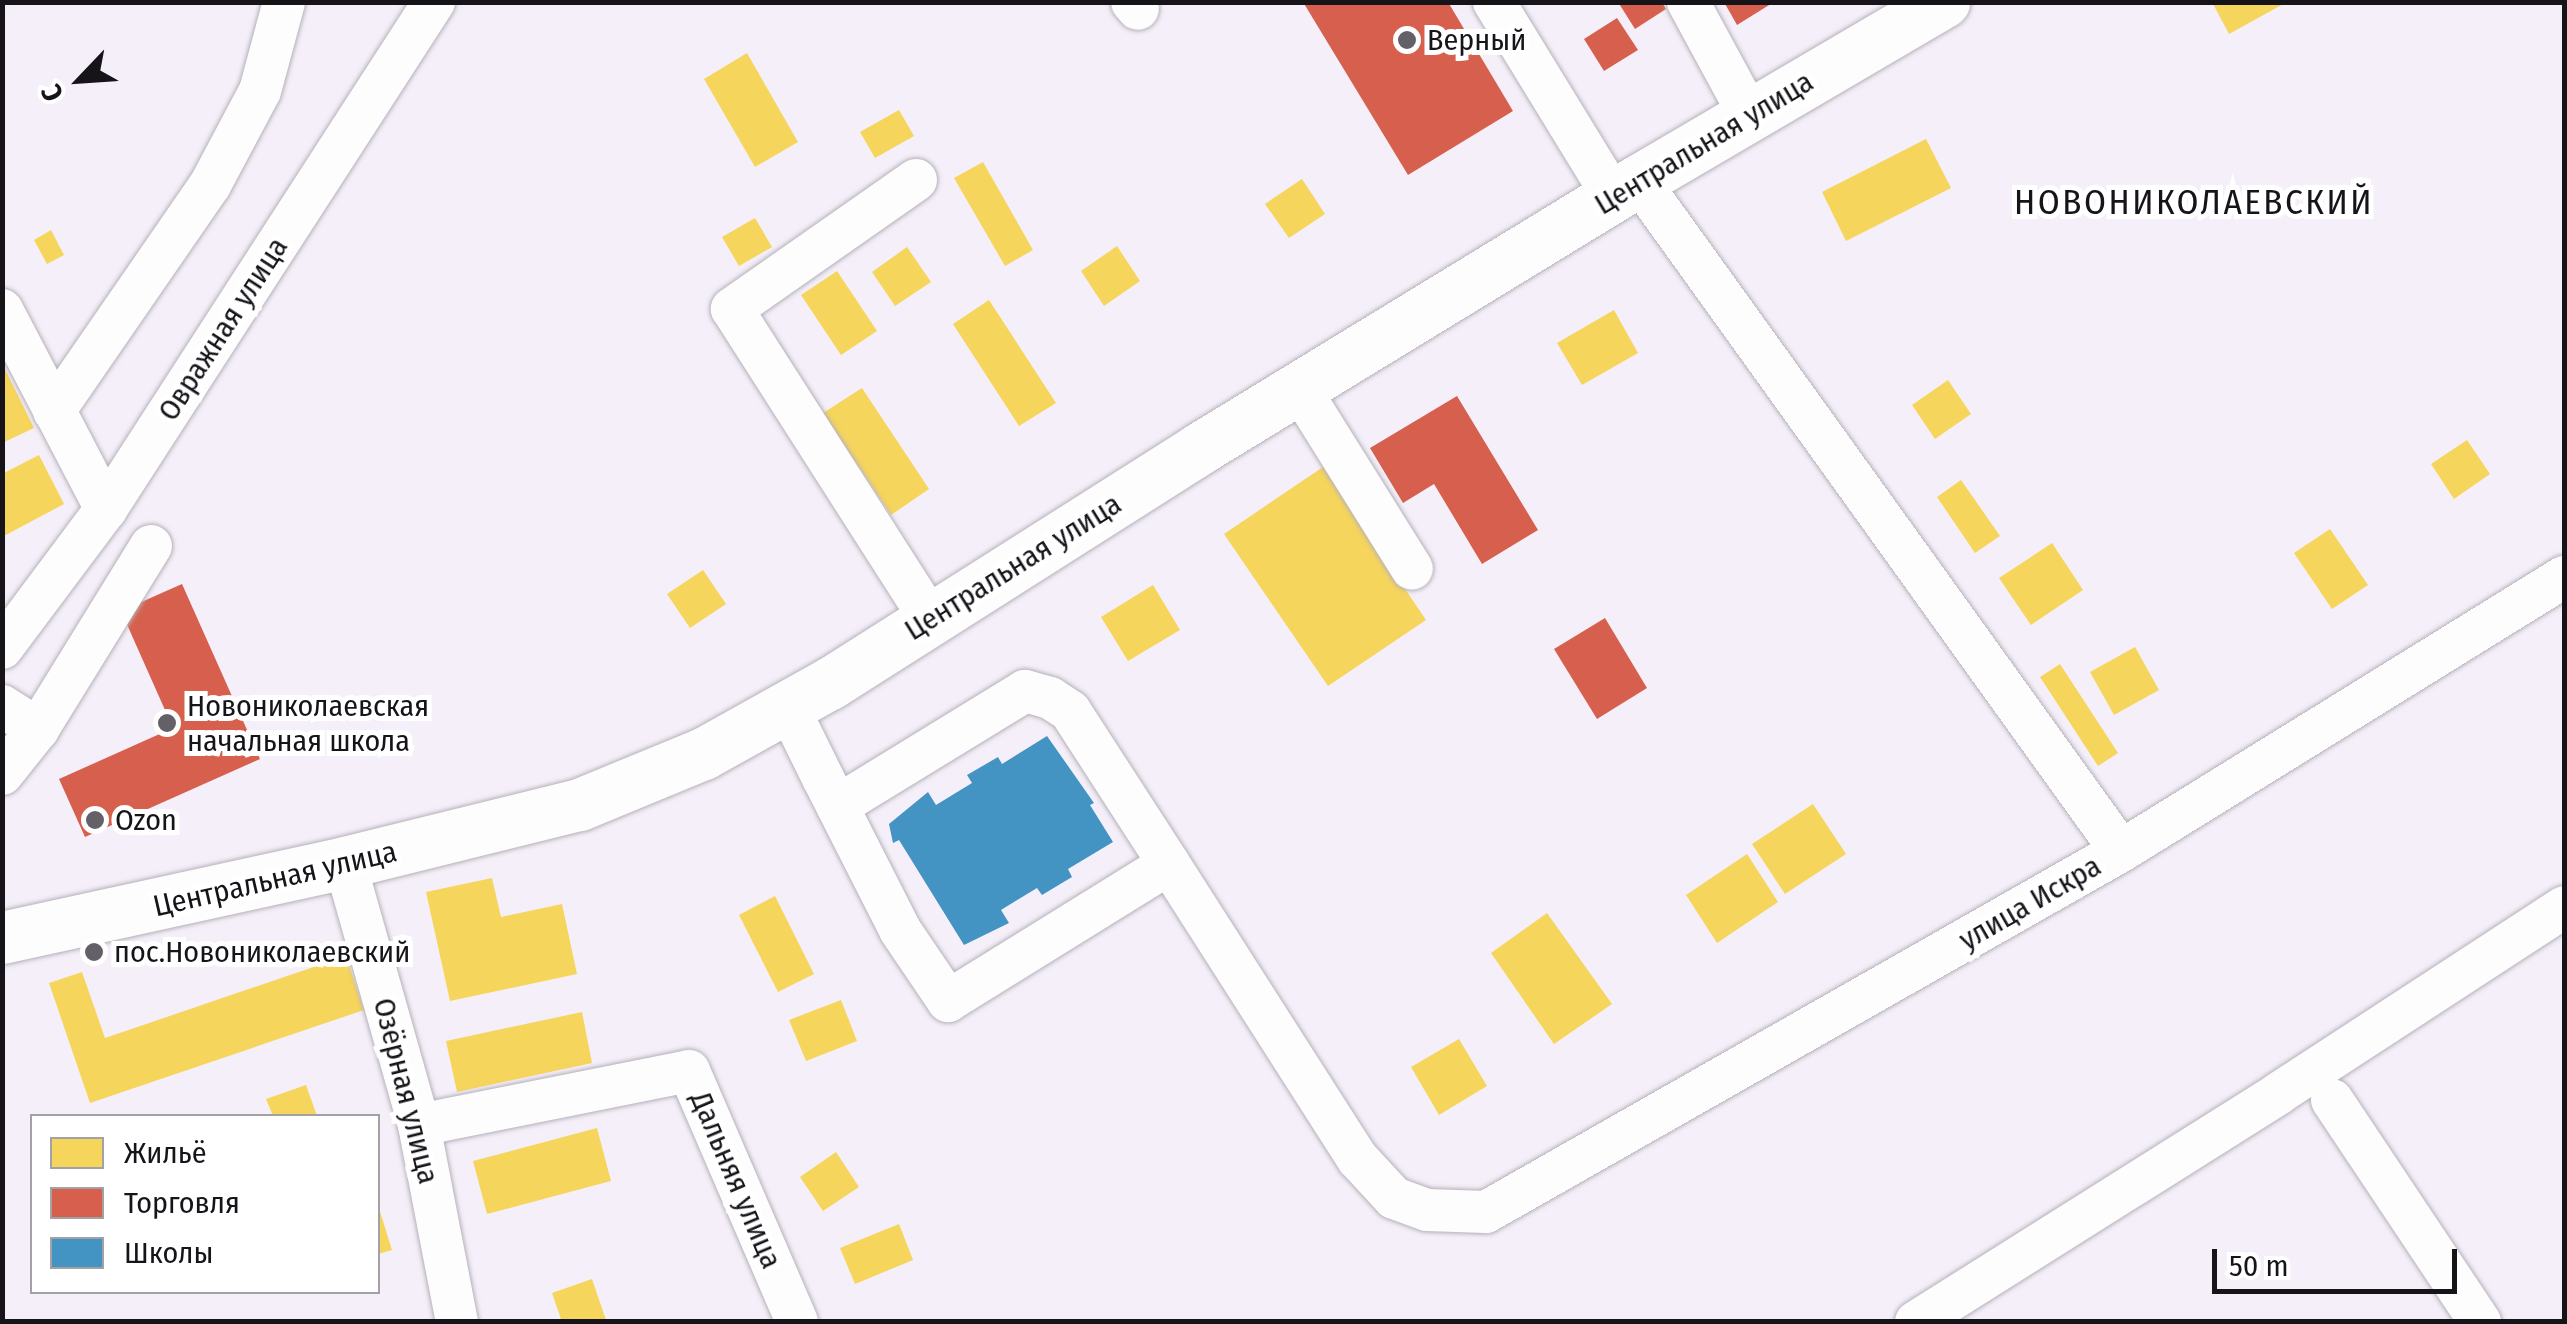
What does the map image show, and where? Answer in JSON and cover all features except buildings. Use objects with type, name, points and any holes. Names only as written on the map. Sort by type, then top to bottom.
[{"type":"main road","name":"Центральная улица","points":[[2,938],[345,863],[580,805],[704,754],[788,707],[1626,188],[1944,2]]},
{"type":"street","points":[[54,411],[210,185],[260,91],[284,2]]},
{"type":"street","name":"Овражная улица","points":[[2,648],[106,509],[434,2]]},
{"type":"street","points":[[1494,2],[1626,188],[2120,851]]},
{"type":"street","points":[[1688,2],[1750,116]]},
{"type":"street","points":[[916,180],[732,309],[930,619]]},
{"type":"street","points":[[2,310],[106,509]]},
{"type":"street","points":[[1299,388],[1412,569]]},
{"type":"street","points":[[2,774],[38,729],[151,546]]},
{"type":"street","name":"улица Искра","points":[[1170,864],[1358,1159],[1394,1198],[1427,1210],[1486,1212],[2120,851],[2564,577]]},
{"type":"street","points":[[788,707],[837,806],[900,930],[948,1002],[1170,864],[1070,711],[1050,698],[1025,691],[837,806]]},
{"type":"street","points":[[2,706],[38,729]]},
{"type":"street","name":"Озёрная улица","points":[[345,863],[419,1125],[457,1322]]},
{"type":"street","points":[[1916,1322],[2280,1093],[2564,907]]},
{"type":"street","name":"Дальняя улица","points":[[419,1125],[689,1071],[798,1322]]},
{"type":"street","points":[[2332,1100],[2480,1322]]},
{"type":"place","name":"Верный","points":[[1407,40]]},
{"type":"place","name":"Новониколаевская начальная школа","points":[[167,723]]},
{"type":"place","name":"Ozon","points":[[95,820]]},
{"type":"place","name":"пос.Новониколаевский","points":[[94,952]]},
{"type":"district","name":"НОВОНИКОЛАЕВСКИЙ","points":[[2194,202]]}]
